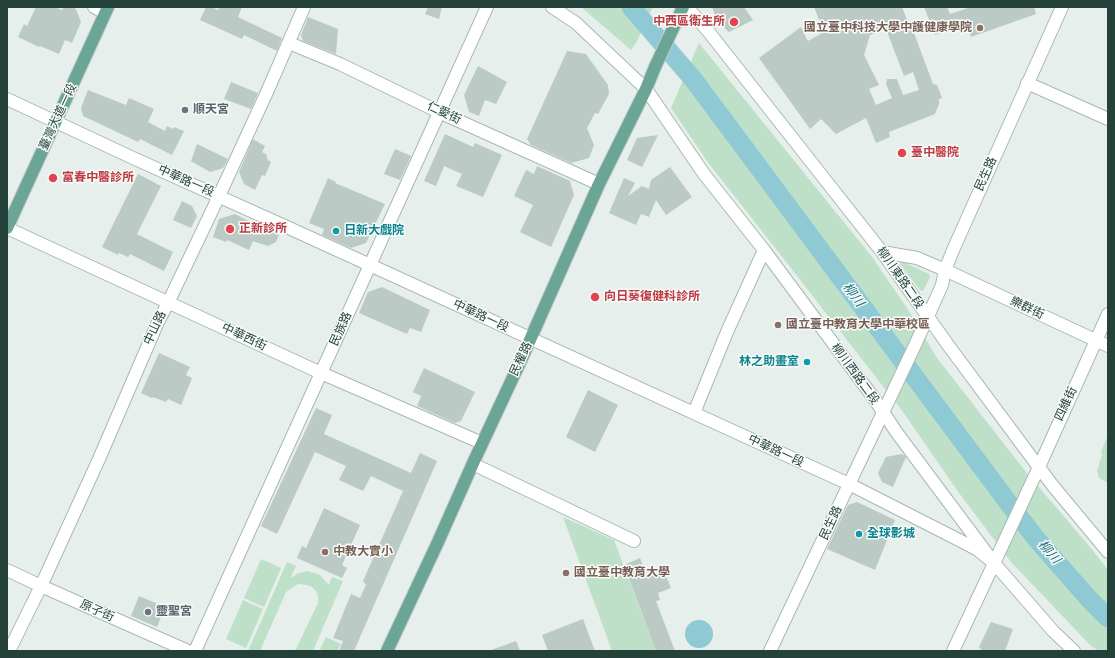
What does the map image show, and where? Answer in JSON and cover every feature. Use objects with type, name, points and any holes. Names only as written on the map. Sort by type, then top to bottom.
[{"type":"main road","name":"民權路","points":[[387,651],[531,338],[599,184],[646,89],[683,7]]},
{"type":"main road","name":"臺灣大道一段","points":[[7,228],[107,10]]},
{"type":"street","points":[[94,7],[107,10]]},
{"type":"street","name":"中山路","points":[[9,651],[42,586],[158,322],[268,92],[304,7]]},
{"type":"street","name":"民族路","points":[[195,651],[487,7]]},
{"type":"street","name":"柳川西路二段","points":[[552,7],[576,23],[646,89],[704,174],[764,250],[874,397],[897,433],[994,563],[1053,631],[1074,651]]},
{"type":"street","name":"柳川東路二段","points":[[687,7],[708,31],[882,252],[927,317],[1053,486],[1108,552]]},
{"type":"street","name":"民生路","points":[[770,651],[916,343],[942,285],[945,270],[953,250],[1062,7]]},
{"type":"street","name":"仁愛街","points":[[289,42],[340,64],[439,112],[599,184]]},
{"type":"street","points":[[1027,83],[1108,119]]},
{"type":"street","name":"中華路一段","points":[[7,98],[56,122],[849,484],[978,550],[994,563]]},
{"type":"street","name":"中華西街","points":[[7,228],[321,373],[482,443]]},
{"type":"street","points":[[694,413],[727,332],[764,250]]},
{"type":"street","name":"樂群街","points":[[882,252],[917,258],[1108,346]]},
{"type":"street","name":"四維街","points":[[994,563],[1108,314]]},
{"type":"street","points":[[473,464],[634,542]]},
{"type":"street","points":[[953,651],[994,563]]},
{"type":"street","name":"原子街","points":[[7,570],[188,651]]},
{"type":"green space","points":[[581,7],[653,7],[636,43],[631,50]]},
{"type":"green space","points":[[699,43],[872,257],[907,308],[937,358],[1026,472],[1108,570],[1108,651],[1099,651],[1091,646],[1011,562],[959,493],[903,412],[709,164],[671,108]]},
{"type":"green space","points":[[901,261],[929,274],[930,277],[923,291],[919,289],[901,265]]},
{"type":"green space","points":[[1108,435],[1108,483],[1099,478],[1097,471],[1102,455],[1101,452]]},
{"type":"green space","points":[[563,517],[614,540],[656,651],[612,651]]},
{"type":"green space","points":[[261,559],[281,568],[264,607],[244,598]]},
{"type":"green space","points":[[287,562],[296,566],[290,578],[307,571],[320,575],[329,585],[332,577],[343,581],[313,651],[295,651],[318,603],[318,596],[312,587],[298,584],[286,592],[260,651],[248,651]]},
{"type":"green space","points":[[243,600],[263,609],[246,648],[226,639]]},
{"type":"green space","points":[[326,637],[341,644],[337,651],[324,651],[320,649]]},
{"type":"water","points":[[620,7],[640,7],[643,10],[637,29],[633,19]]},
{"type":"water","points":[[699,620],[709,624],[713,634],[709,644],[699,648],[689,644],[685,634],[689,624]]},
{"type":"building","points":[[36,7],[55,7],[62,10],[64,7],[72,7],[76,9],[81,22],[72,43],[65,40],[59,54],[18,37],[24,24],[27,26]]},
{"type":"building","points":[[206,7],[211,7],[218,10],[220,7],[242,7],[238,17],[282,38],[277,51],[244,35],[242,39],[200,20]]},
{"type":"building","points":[[428,7],[442,7],[439,19],[425,14]]},
{"type":"building","name":"中西區衛生所","points":[[712,7],[744,7],[753,20],[729,32],[720,24]]},
{"type":"building","points":[[814,7],[902,7],[908,22],[910,22],[933,84],[937,85],[942,98],[939,99],[939,104],[935,114],[889,132],[890,137],[876,143],[866,118],[836,134],[821,119],[810,129],[759,58],[801,27],[808,41],[824,32]],"holes":[[[886,29],[904,76],[913,72],[919,90],[903,95],[897,79],[887,79],[886,84],[892,98],[876,105],[869,89],[879,85],[864,55],[870,35]]]},
{"type":"building","points":[[924,7],[947,7],[950,14],[971,7],[1034,7],[1036,14],[971,37],[967,23],[935,35]]},
{"type":"building","points":[[308,17],[338,29],[336,54],[303,41],[301,35]]},
{"type":"building","points":[[567,51],[586,54],[608,85],[609,94],[598,114],[595,113],[587,128],[594,145],[589,158],[571,163],[531,145],[527,139]]},
{"type":"building","points":[[478,66],[507,82],[496,104],[485,100],[479,116],[469,112],[464,95]]},
{"type":"building","points":[[231,82],[258,93],[251,109],[224,99]]},
{"type":"building","points":[[88,90],[126,105],[129,98],[154,109],[148,122],[165,131],[167,126],[184,131],[172,155],[140,139],[138,142],[83,116],[81,108]]},
{"type":"building","points":[[445,134],[473,147],[475,143],[502,155],[483,197],[456,186],[462,174],[444,166],[436,186],[424,181]]},
{"type":"building","points":[[658,135],[642,167],[627,160],[637,138]]},
{"type":"building","points":[[253,139],[265,146],[262,152],[266,154],[268,160],[271,162],[265,176],[262,175],[255,190],[244,184],[239,172]]},
{"type":"building","points":[[197,144],[228,159],[223,168],[210,172],[191,161]]},
{"type":"building","points":[[395,149],[411,156],[400,180],[384,174]]},
{"type":"building","points":[[537,166],[570,181],[574,195],[551,247],[520,232],[533,205],[514,196],[526,170],[534,174]]},
{"type":"building","points":[[670,167],[692,197],[666,215],[656,200],[649,217],[641,214],[636,225],[609,213],[624,178],[635,183],[628,196],[642,186],[649,189],[651,180]]},
{"type":"building","points":[[138,174],[161,186],[137,234],[173,252],[164,271],[130,254],[128,257],[119,253],[118,255],[102,247]]},
{"type":"building","points":[[328,178],[336,182],[335,183],[385,204],[366,243],[351,248],[322,235],[324,229],[309,223]]},
{"type":"building","points":[[182,201],[192,206],[197,216],[191,228],[173,220]]},
{"type":"building","points":[[235,214],[279,235],[276,242],[268,246],[253,241],[249,250],[227,240],[226,242],[213,237],[219,219]]},
{"type":"building","points":[[382,287],[430,310],[421,332],[410,328],[407,334],[359,313],[368,292]]},
{"type":"building","points":[[159,353],[190,367],[186,375],[192,378],[181,405],[168,399],[166,402],[141,393]]},
{"type":"building","points":[[424,368],[475,392],[461,421],[455,423],[417,406],[421,396],[413,392]]},
{"type":"building","points":[[588,390],[618,405],[595,452],[566,437]]},
{"type":"building","points":[[316,408],[332,415],[324,434],[411,473],[420,453],[437,461],[354,651],[339,651],[343,641],[333,638],[351,594],[360,598],[366,585],[363,581],[403,491],[371,476],[363,491],[339,480],[346,466],[315,452],[277,534],[261,526]]},
{"type":"building","points":[[901,454],[906,457],[893,487],[882,482],[878,473],[886,457]]},
{"type":"building","name":"全球影城","points":[[857,502],[895,520],[875,570],[827,549],[848,505]]},
{"type":"building","points":[[324,508],[360,525],[342,565],[347,568],[342,578],[297,558],[302,546],[306,548]]},
{"type":"building","points":[[640,558],[647,577],[664,571],[671,588],[658,593],[660,600],[656,601],[675,651],[656,651],[624,565]]},
{"type":"building","name":"靈聖宮","points":[[139,596],[165,607],[157,627],[131,616]]},
{"type":"building","points":[[583,619],[595,651],[548,651],[542,635]]},
{"type":"building","points":[[991,622],[1013,629],[1005,651],[983,651],[979,647]]},
{"type":"building","points":[[516,641],[520,651],[491,651],[491,650]]},
{"type":"waterway","name":"柳川","points":[[631,7],[693,79],[1038,541],[1090,600],[1108,618]]},
{"type":"place","name":"中西區衛生所","points":[[734,22]]},
{"type":"place","name":"國立臺中科技大學中護健康學院","points":[[980,28]]},
{"type":"place","name":"順天宮","points":[[185,110]]},
{"type":"place","name":"臺中醫院","points":[[902,153]]},
{"type":"place","name":"富春中醫診所","points":[[53,178]]},
{"type":"place","name":"正新診所","points":[[230,229]]},
{"type":"place","name":"日新大戲院","points":[[336,231]]},
{"type":"place","name":"向日葵復健科診所","points":[[595,297]]},
{"type":"place","name":"國立臺中教育大學中華校區","points":[[778,325]]},
{"type":"place","name":"林之助畫室","points":[[807,362]]},
{"type":"place","name":"全球影城","points":[[859,534]]},
{"type":"place","name":"中教大實小","points":[[325,552]]},
{"type":"place","name":"國立臺中教育大學","points":[[566,573]]},
{"type":"place","name":"靈聖宮","points":[[148,612]]}]
